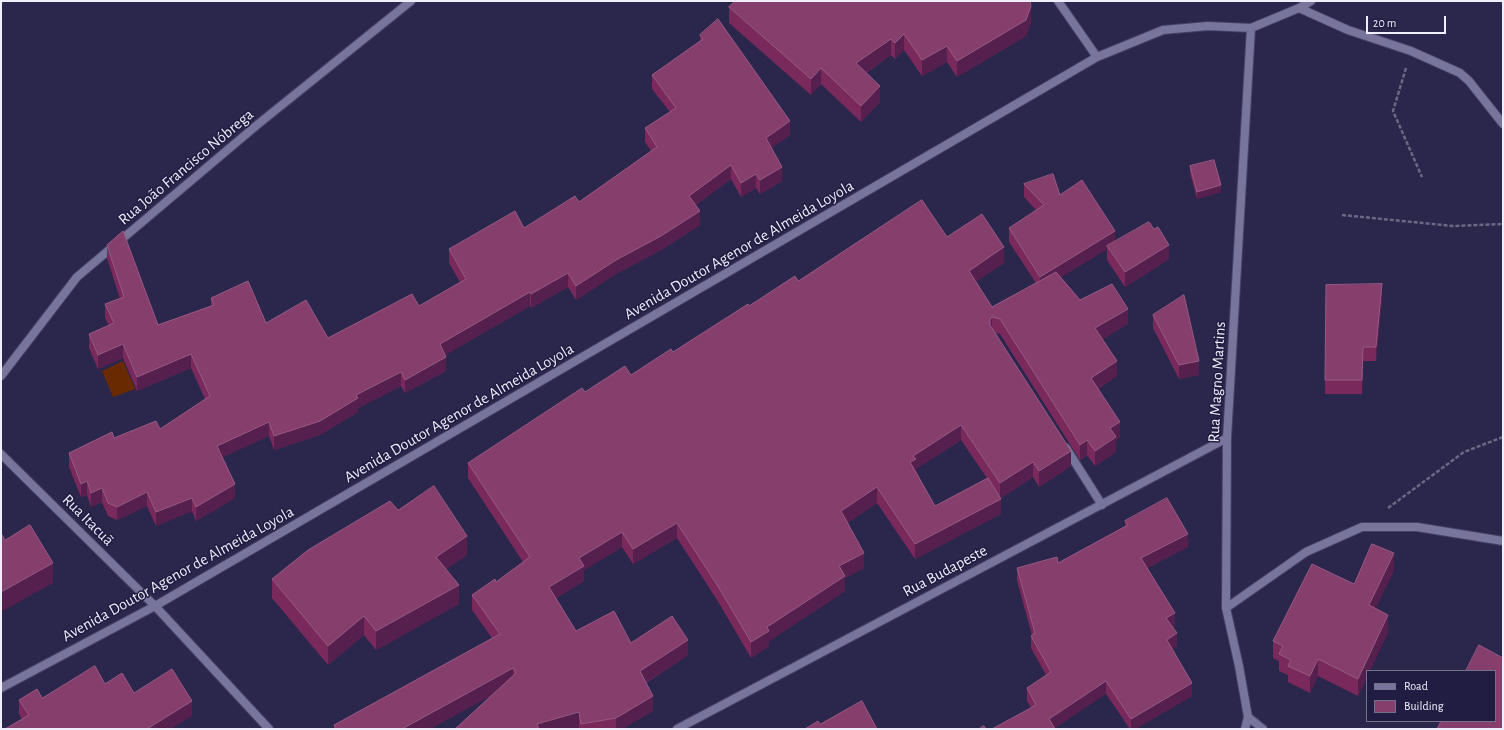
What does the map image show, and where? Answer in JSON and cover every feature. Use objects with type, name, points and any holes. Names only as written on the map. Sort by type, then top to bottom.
[{"type":"street","name":"Rua João Francisco Nóbrega","points":[[1,376],[77,277],[257,125],[411,1]]},
{"type":"street","points":[[1058,1],[1097,57]]},
{"type":"street","name":"Avenida Doutor Agenor de Almeida Loyola","points":[[1,688],[155,606],[1097,57],[1163,30],[1208,26],[1251,28],[1299,8],[1311,1]]},
{"type":"street","points":[[1299,8],[1348,30],[1411,51],[1460,73],[1470,82],[1503,124]]},
{"type":"street","name":"Rua Magno Martins","points":[[1248,717],[1226,608],[1227,438],[1251,28]]},
{"type":"street","points":[[1059,438],[1102,505]]},
{"type":"street","name":"Rua Budapeste","points":[[677,729],[1227,438]]},
{"type":"street","name":"Rua Itacuã","points":[[1,454],[155,606],[269,729]]},
{"type":"street","points":[[1226,608],[1306,552],[1362,528],[1417,528],[1503,541]]},
{"type":"street","points":[[1245,729],[1248,717],[1263,729]]},
{"type":"path","points":[[1411,51],[1393,111],[1422,177]]},
{"type":"path","points":[[1342,215],[1453,226],[1503,224]]},
{"type":"path","points":[[1362,528],[1464,452],[1503,438]]},
{"type":"shaded area","points":[[123,361],[135,389],[113,397],[102,371]]},
{"type":"building","points":[[736,1],[1030,1],[1031,6],[1026,20],[957,61],[947,46],[922,60],[904,34],[895,43],[891,39],[856,63],[880,86],[861,106],[821,68],[811,79],[729,7]]},
{"type":"building","points":[[718,19],[790,121],[766,138],[782,167],[760,180],[756,174],[741,183],[731,165],[689,196],[700,211],[661,236],[616,260],[576,286],[568,273],[531,294],[530,292],[440,344],[446,357],[405,380],[401,372],[356,395],[358,398],[320,421],[274,436],[269,422],[217,446],[235,484],[196,507],[192,498],[156,512],[147,492],[117,507],[108,503],[102,488],[91,493],[87,481],[81,484],[69,453],[112,432],[114,438],[156,421],[160,429],[210,396],[191,354],[137,377],[123,344],[98,355],[89,334],[114,323],[105,304],[124,297],[107,245],[123,231],[158,325],[214,305],[211,298],[248,281],[266,323],[306,300],[328,338],[412,294],[419,306],[466,279],[449,249],[515,211],[524,228],[575,196],[579,202],[657,147],[645,128],[676,108],[652,75],[703,39],[700,35]]},
{"type":"building","points":[[1214,160],[1221,185],[1197,192],[1190,166]]},
{"type":"building","points":[[1053,174],[1060,195],[1082,180],[1115,231],[1040,277],[1009,228],[1044,205],[1024,184]]},
{"type":"building","points":[[922,200],[947,237],[982,214],[1004,247],[969,271],[992,307],[1056,272],[1080,300],[1112,284],[1128,309],[1095,328],[1117,361],[1091,378],[1120,422],[1110,428],[1116,437],[1095,451],[1087,440],[1080,445],[1000,319],[992,317],[990,320],[990,325],[1071,451],[1039,471],[1033,462],[1000,483],[961,425],[913,456],[916,459],[910,462],[935,506],[988,478],[1001,499],[915,544],[877,487],[841,511],[864,553],[839,566],[845,576],[767,627],[769,631],[751,642],[719,588],[677,523],[633,549],[622,532],[579,558],[584,566],[549,587],[576,631],[614,611],[631,643],[672,616],[688,640],[640,671],[653,696],[616,718],[581,724],[579,712],[537,724],[539,729],[455,729],[516,673],[513,668],[402,729],[336,729],[334,725],[500,634],[472,595],[495,579],[496,582],[530,557],[468,463],[582,388],[585,392],[625,366],[631,375],[671,349],[673,352],[795,276],[798,281]]},
{"type":"building","points":[[1149,222],[1154,229],[1158,227],[1169,245],[1125,272],[1107,246]]},
{"type":"building","points":[[1382,284],[1376,347],[1363,347],[1362,380],[1325,380],[1326,285]]},
{"type":"building","points":[[1184,295],[1199,361],[1179,365],[1153,315]]},
{"type":"building","points":[[434,486],[467,536],[436,557],[459,585],[376,631],[364,616],[328,646],[272,579],[308,550],[390,501],[398,510]]},
{"type":"building","points":[[1167,498],[1188,534],[1141,558],[1175,613],[1166,618],[1177,633],[1167,640],[1192,683],[1131,719],[1106,681],[1049,719],[1055,729],[992,729],[1036,705],[1027,688],[1051,672],[1031,636],[1035,633],[1017,568],[1057,557],[1058,563],[1128,525],[1125,521]]},
{"type":"building","points":[[30,525],[53,563],[1,592],[1,533],[5,540]]},
{"type":"building","points":[[1372,544],[1394,553],[1369,605],[1388,615],[1358,679],[1318,659],[1310,676],[1288,666],[1291,660],[1279,654],[1283,646],[1273,641],[1312,564],[1354,584]]},
{"type":"building","points":[[1479,645],[1503,658],[1503,729],[1437,729],[1440,722],[1496,722],[1496,670],[1466,670]]},
{"type":"building","points":[[95,666],[105,684],[122,673],[134,693],[172,669],[192,701],[147,729],[5,729],[29,715],[19,700],[37,689],[42,698]]},
{"type":"building","points":[[862,701],[877,729],[805,729],[818,721],[820,724]]},
{"type":"building","points":[[984,726],[986,729],[979,729]]}]
